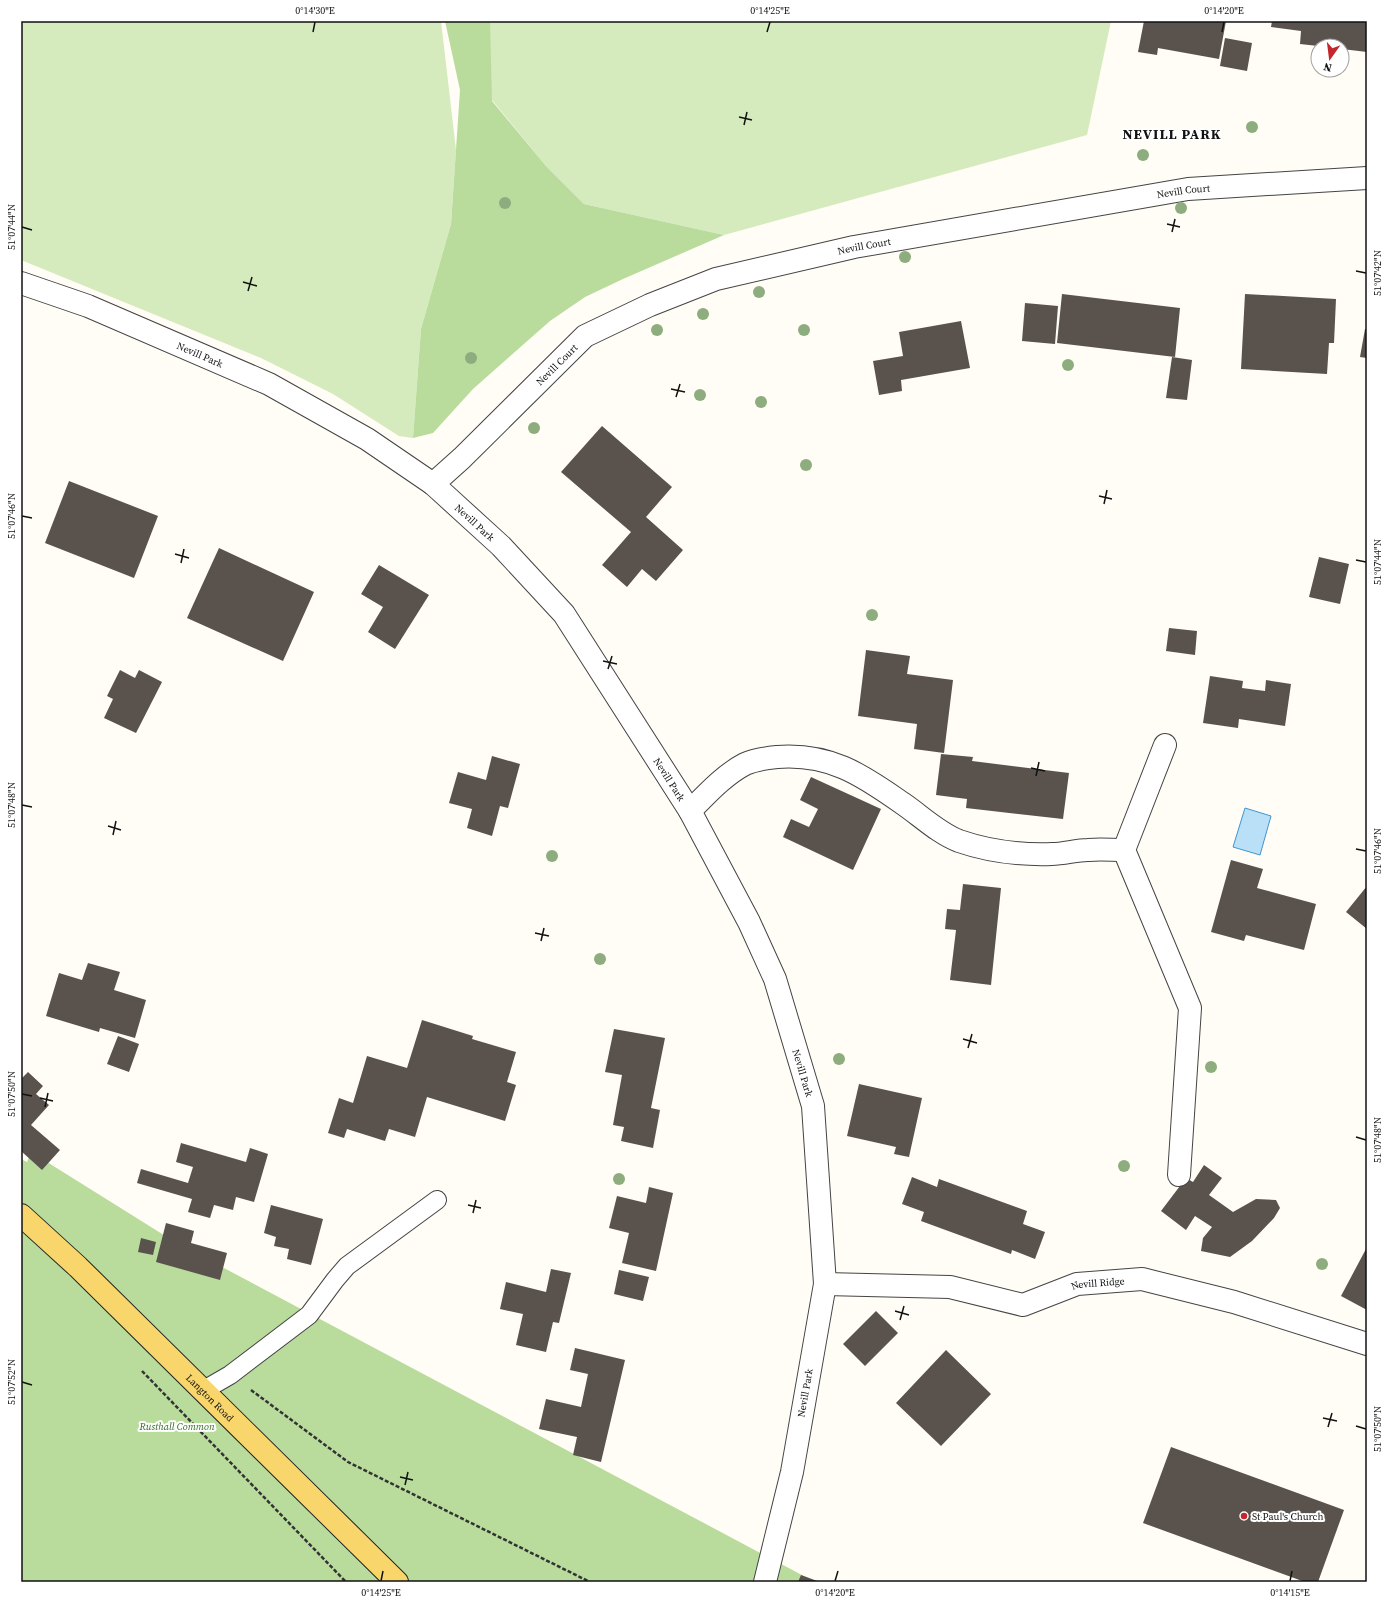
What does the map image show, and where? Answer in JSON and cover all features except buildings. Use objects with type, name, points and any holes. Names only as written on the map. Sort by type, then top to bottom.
[{"type":"main road","name":"Langton Road","points":[[21,1216],[78,1267],[397,1582]]},
{"type":"street","name":"Nevill Court","points":[[433,484],[462,458],[585,336],[650,305],[716,279],[854,247],[1188,189],[1367,178]]},
{"type":"street","name":"Nevill Park","points":[[21,283],[88,306],[269,384],[367,439],[433,484],[501,546],[564,614],[690,811],[750,922],[775,979],[813,1106],[825,1284],[792,1472],[765,1582]]},
{"type":"street","points":[[1165,745],[1124,850],[1190,1008],[1179,1175]]},
{"type":"street","points":[[690,811],[721,780],[746,764],[768,758],[791,756],[818,758],[846,768],[901,802],[948,836],[961,841],[1028,854],[1053,854],[1087,850],[1124,850]]},
{"type":"street","name":"Nevill Ridge","points":[[825,1284],[950,1287],[1023,1305],[1077,1284],[1142,1279],[1234,1302],[1367,1344]]},
{"type":"lane","points":[[204,1390],[230,1374],[309,1315],[347,1266],[438,1200]]},
{"type":"path","points":[[137,1366],[346,1582]]},
{"type":"path","points":[[230,1374],[348,1462],[590,1582]]},
{"type":"green space","points":[[21,21],[441,21],[456,150],[451,224],[421,329],[413,438],[399,436],[333,394],[261,358],[21,260]]},
{"type":"green space","points":[[445,21],[490,21],[492,101],[546,166],[584,204],[724,235],[585,297],[550,321],[473,389],[433,433],[413,438],[421,329],[451,224],[460,90]]},
{"type":"green space","points":[[482,21],[1111,21],[1087,135],[724,235],[584,204],[546,166],[492,100]]},
{"type":"green space","name":"Rusthall Common","points":[[31,1152],[175,1242],[815,1582],[21,1582],[21,1159],[27,1162]]},
{"type":"water","points":[[1245,808],[1271,816],[1260,855],[1233,847]]},
{"type":"place","name":"St Paul's Church","points":[[1244,1516]]},
{"type":"district","name":"NEVILL PARK","points":[[1172,134]]}]
